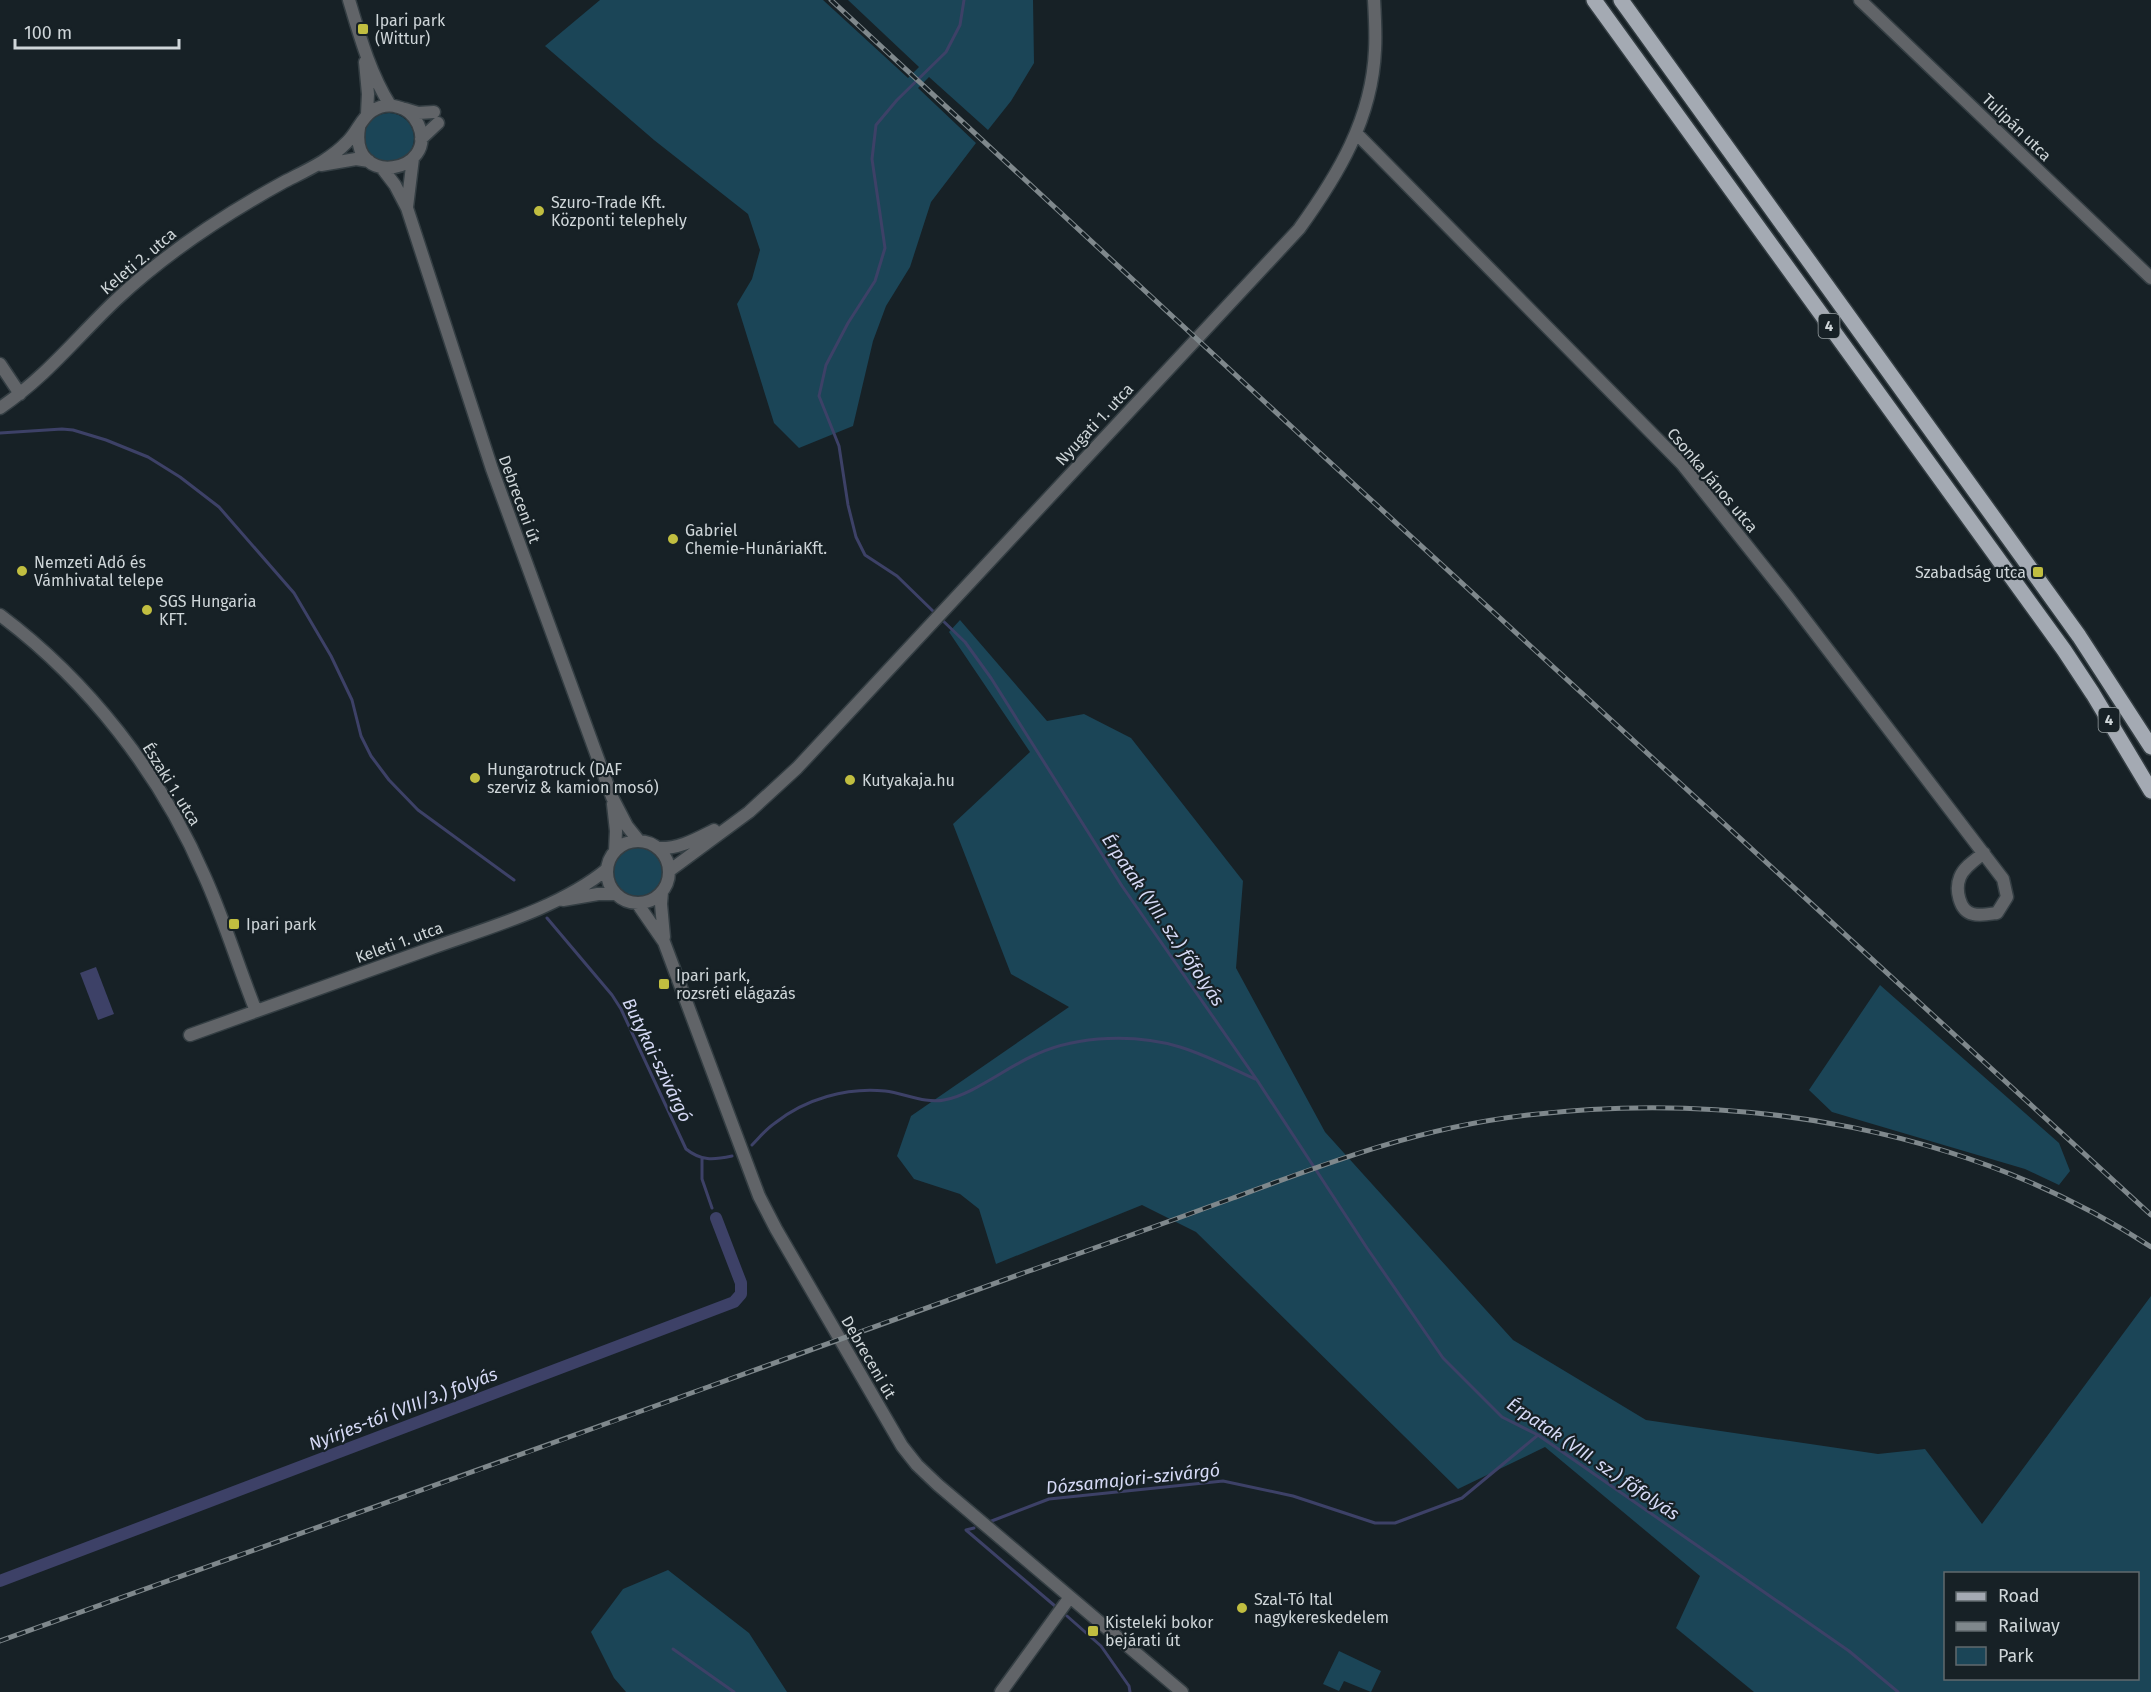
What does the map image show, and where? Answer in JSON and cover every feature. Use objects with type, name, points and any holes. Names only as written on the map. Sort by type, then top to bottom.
[{"type":"main road","name":"4","points":[[1594,0],[2064,650],[2151,791]]},
{"type":"main road","name":"4","points":[[1621,0],[2079,636],[2151,747]]},
{"type":"street","points":[[316,166],[341,148],[359,128],[367,114],[368,94],[364,52],[350,0]]},
{"type":"street","name":"Nyugati 1. utca","points":[[669,871],[760,803],[798,768],[1299,229],[1334,177],[1363,116],[1375,51],[1374,0]]},
{"type":"street","name":"Tulipán utca","points":[[1860,0],[2151,278]]},
{"type":"street","points":[[364,52],[390,105]]},
{"type":"street","points":[[367,114],[382,106],[390,105],[436,118],[421,139],[413,158],[399,167],[382,168]]},
{"type":"street","points":[[404,109],[417,121],[421,139]]},
{"type":"street","points":[[359,128],[359,146],[369,161]]},
{"type":"street","name":"Csonka János utca","points":[[1356,133],[1683,464],[1787,596],[2003,879],[2007,897],[1997,914],[1972,914],[1964,909],[1958,894],[1959,878],[1966,868],[1983,853]]},
{"type":"street","points":[[407,208],[413,158]]},
{"type":"street","points":[[316,166],[356,159],[369,161],[382,168],[395,185],[407,208]]},
{"type":"street","name":"Keleti 2. utca","points":[[0,408],[59,360],[116,300],[165,258],[235,209],[316,166]]},
{"type":"street","name":"Debreceni út","points":[[407,208],[492,469],[612,797]]},
{"type":"street","points":[[0,364],[20,394]]},
{"type":"street","name":"Északi 1. utca","points":[[0,615],[80,687],[127,743],[158,787],[204,873],[256,1011]]},
{"type":"street","points":[[612,797],[627,826],[639,841]]},
{"type":"street","points":[[612,797],[616,831],[615,851]]},
{"type":"street","name":"Nyugati 1. utca","points":[[658,848],[669,849],[678,846],[740,818]]},
{"type":"street","points":[[639,841],[658,848],[668,862],[669,871],[666,886],[662,892],[651,901],[637,903],[622,899],[616,894],[607,878],[609,859],[615,851],[628,842],[639,841]]},
{"type":"street","points":[[553,902],[593,880],[607,869]]},
{"type":"street","points":[[662,892],[664,942]]},
{"type":"street","points":[[553,902],[598,894],[616,894]]},
{"type":"street","name":"Keleti 1. utca","points":[[190,1035],[553,902]]},
{"type":"street","points":[[637,903],[664,942]]},
{"type":"street","name":"Debreceni út","points":[[664,942],[759,1196],[896,1439],[929,1477],[1182,1692]]},
{"type":"street","points":[[1001,1692],[1070,1597]]},
{"type":"green space","points":[[600,0],[823,0],[908,78],[919,67],[848,0],[1033,0],[1034,63],[1011,101],[988,130],[929,77],[918,88],[976,143],[931,202],[910,267],[886,306],[873,341],[853,426],[799,448],[774,423],[737,304],[752,279],[760,250],[748,214],[654,140],[545,46]]},
{"type":"green space","points":[[389,113],[407,120],[414,138],[407,156],[389,163],[371,156],[364,138],[371,120]]},
{"type":"green space","points":[[960,620],[1047,721],[1084,714],[1131,738],[1243,881],[1236,968],[1325,1132],[1513,1340],[1646,1420],[1878,1454],[1925,1449],[1982,1524],[2151,1296],[2151,1692],[1754,1692],[1676,1628],[1700,1576],[1545,1447],[1458,1489],[1196,1232],[1142,1205],[996,1264],[979,1209],[960,1194],[914,1179],[897,1156],[911,1116],[1069,1007],[1011,974],[953,824],[1030,752],[949,632]]},
{"type":"green space","points":[[633,848],[643,848],[658,858],[662,872],[661,881],[652,892],[643,896],[633,896],[618,886],[614,877],[614,867],[624,852]]},
{"type":"green space","points":[[1880,985],[2059,1143],[2070,1171],[2059,1185],[2025,1169],[1832,1112],[1809,1090]]},
{"type":"green space","points":[[668,1570],[749,1633],[787,1692],[626,1692],[614,1678],[591,1632],[623,1589]]},
{"type":"green space","points":[[1339,1651],[1381,1671],[1371,1692],[1344,1681],[1339,1691],[1323,1684]]},
{"type":"shaded area","points":[[96,967],[114,1014],[98,1020],[80,973]]},
{"type":"waterway","name":"Érpatak (VIII. sz.) főfolyás","points":[[935,613],[897,576],[865,555],[856,537],[848,505],[839,446],[819,396],[826,365],[848,323],[875,281],[885,248],[872,159],[876,125],[897,100],[946,52],[960,25],[964,0]]},
{"type":"waterway","name":"Butykai-szivárgó","points":[[0,433],[62,429],[106,440],[148,457],[180,477],[219,507],[294,593],[331,656],[352,700],[361,736],[371,756],[389,780],[418,810],[514,880]]},
{"type":"waterway","name":"Érpatak (VIII. sz.) főfolyás","points":[[940,618],[965,642],[991,678],[1122,886],[1257,1080],[1367,1248],[1443,1358],[1502,1417],[1538,1435],[1849,1651],[1898,1692]]},
{"type":"waterway","name":"Butykai-szivárgó","points":[[547,918],[612,995],[621,1009],[686,1149],[697,1156],[708,1158],[732,1156]]},
{"type":"waterway","name":"Butykai-szivárgó","points":[[752,1145],[769,1128],[787,1115],[827,1096],[871,1090],[892,1092],[929,1101],[944,1100],[967,1092],[1037,1054],[1089,1040],[1127,1038],[1163,1043],[1199,1054],[1255,1079]]},
{"type":"waterway","name":"Nyírjes-tói (VIII/3.) folyás","points":[[702,1159],[702,1179],[712,1208]]},
{"type":"waterway","name":"Nyírjes-tói (VIII/3.) folyás","points":[[0,1581],[734,1302],[741,1294],[741,1283],[716,1218]]},
{"type":"waterway","name":"Dózsamajori-szivárgó","points":[[989,1522],[1049,1499],[1223,1481],[1293,1496],[1375,1523],[1395,1523],[1462,1498],[1538,1435]]},
{"type":"waterway","points":[[974,1528],[966,1530],[1055,1606]]},
{"type":"waterway","name":"Dózsamajori-szivárgó","points":[[1067,1616],[1101,1646],[1129,1686],[1130,1692]]},
{"type":"waterway","points":[[673,1649],[734,1692]]},
{"type":"railway","points":[[831,0],[1321,454],[2151,1215]]},
{"type":"railway","points":[[0,1641],[1306,1171],[1378,1147],[1489,1120],[1609,1109],[1690,1108],[1771,1115],[1852,1127],[1931,1147],[2008,1173],[2081,1206],[2151,1247]]},
{"type":"place","name":"Ipari park (Wittur)","points":[[363,29]]},
{"type":"place","name":"Szuro-Trade Kft. Központi telephely","points":[[539,211]]},
{"type":"place","name":"Gabriel Chemie-HunáriaKft.","points":[[673,539]]},
{"type":"place","name":"Nemzeti Adó és Vámhivatal telepe","points":[[22,571]]},
{"type":"place","name":"Szabadság utca","points":[[2038,572]]},
{"type":"place","name":"SGS Hungaria KFT.","points":[[147,610]]},
{"type":"place","name":"Hungarotruck (DAF szerviz & kamion mosó)","points":[[475,778]]},
{"type":"place","name":"Kutyakaja.hu","points":[[850,780]]},
{"type":"place","name":"Ipari park","points":[[234,924]]},
{"type":"place","name":"Ipari park, rozsréti elágazás","points":[[664,984]]},
{"type":"place","name":"Szal-Tó Ital nagykereskedelem","points":[[1242,1608]]},
{"type":"place","name":"Kisteleki bokor bejárati út","points":[[1093,1631]]}]
